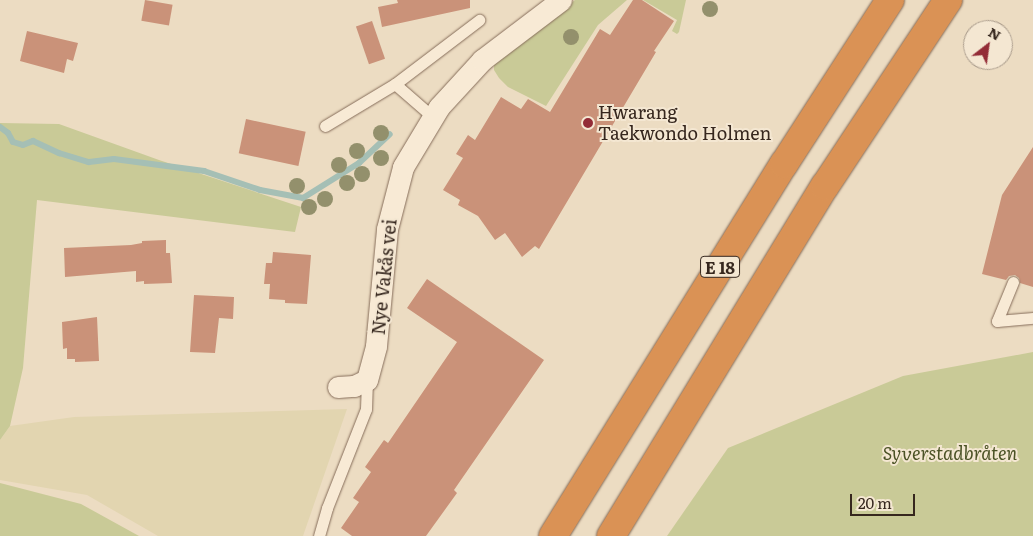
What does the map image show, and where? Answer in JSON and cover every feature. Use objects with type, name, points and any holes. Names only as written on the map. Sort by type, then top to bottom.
[{"type":"highway","name":"E 18","points":[[553,536],[789,156],[890,0]]},
{"type":"highway","name":"E 18","points":[[611,536],[825,186],[948,0]]},
{"type":"street","name":"Nye Vakås vei","points":[[366,380],[376,346],[387,229],[403,167],[439,107],[482,60],[561,0]]},
{"type":"street","points":[[338,387],[354,386],[366,380]]},
{"type":"lane","points":[[325,126],[395,84],[479,20]]},
{"type":"lane","points":[[395,84],[433,117]]},
{"type":"lane","points":[[1013,282],[997,321],[1033,318]]},
{"type":"lane","name":"Nye Vakås vei","points":[[319,536],[327,508],[366,408],[366,380]]},
{"type":"shaded area","points":[[347,409],[303,536],[158,536],[87,495],[0,480],[0,440],[10,426],[74,417]]},
{"type":"green space","points":[[575,0],[627,0],[598,25],[546,106],[508,87],[494,70],[494,62]]},
{"type":"green space","points":[[643,0],[686,0],[679,32],[677,34],[672,31],[677,20]]},
{"type":"green space","points":[[0,123],[59,124],[159,160],[301,207],[295,232],[37,200],[23,368],[10,426],[0,440]]},
{"type":"green space","name":"Syverstadbråten","points":[[1033,352],[1033,536],[667,536],[728,448],[903,376]]},
{"type":"green space","points":[[0,483],[81,504],[139,536],[0,536]]},
{"type":"building","points":[[145,0],[173,5],[169,26],[141,21]]},
{"type":"building","points":[[397,0],[470,0],[470,8],[382,27],[378,7],[398,3]]},
{"type":"building","points":[[633,0],[642,0],[674,21],[654,51],[656,52],[539,249],[535,246],[522,257],[505,233],[495,240],[478,216],[458,205],[460,200],[443,190],[463,158],[456,154],[468,135],[475,140],[501,97],[521,109],[528,99],[550,112],[600,29],[610,35]]},
{"type":"building","points":[[372,21],[385,59],[369,64],[356,27]]},
{"type":"building","points":[[27,31],[78,43],[73,61],[67,59],[64,73],[20,61]]},
{"type":"building","points":[[246,119],[306,132],[298,166],[239,153]]},
{"type":"building","points":[[1033,147],[1033,287],[1020,283],[1019,278],[1015,275],[1009,276],[1006,280],[982,274],[1002,195]]},
{"type":"building","points":[[166,240],[166,253],[170,253],[172,283],[144,284],[144,281],[136,282],[136,271],[65,277],[64,248],[131,245],[142,243],[142,241]]},
{"type":"building","points":[[273,252],[311,255],[307,304],[285,303],[285,300],[269,299],[270,284],[264,284],[266,263],[272,263]]},
{"type":"building","points":[[427,279],[544,360],[454,490],[457,493],[426,536],[352,536],[341,528],[359,502],[353,498],[371,472],[365,467],[384,440],[388,443],[457,342],[407,308]]},
{"type":"building","points":[[194,295],[234,297],[233,319],[219,318],[215,353],[190,352]]},
{"type":"building","points":[[97,317],[99,361],[75,362],[75,359],[67,359],[67,348],[63,349],[62,322]]},
{"type":"waterway","points":[[0,127],[8,133],[13,142],[23,145],[33,141],[59,153],[89,162],[114,159],[204,171],[260,190],[303,198],[359,163],[390,134]]},
{"type":"place","name":"Hwarang Taekwondo Holmen","points":[[588,123]]}]
